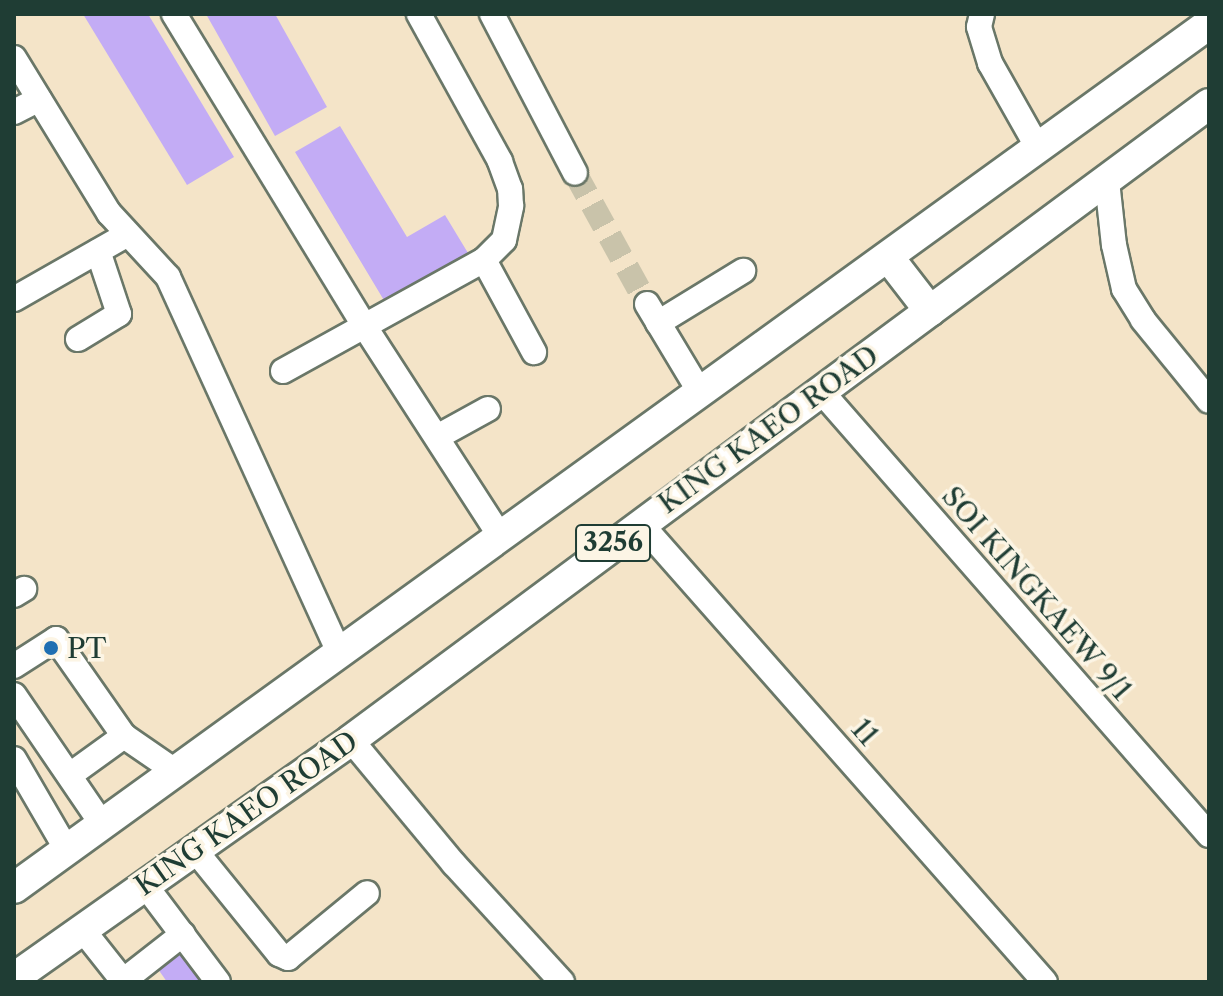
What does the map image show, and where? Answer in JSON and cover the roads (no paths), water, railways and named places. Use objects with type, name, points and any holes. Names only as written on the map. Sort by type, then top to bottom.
[{"type":"main road","name":"3256","points":[[14,888],[1209,24]]},
{"type":"main road","name":"KING KAEO ROAD","points":[[14,978],[351,740],[1209,104]]},
{"type":"main road","points":[[889,258],[930,311]]},
{"type":"street","points":[[174,14],[365,327],[501,537]]},
{"type":"street","points":[[283,371],[484,260],[504,240],[510,217],[510,189],[500,161],[419,14]]},
{"type":"street","points":[[492,14],[575,173]]},
{"type":"street","points":[[982,14],[979,27],[990,63],[1038,148]]},
{"type":"street","points":[[14,58],[109,213],[168,277],[339,653]]},
{"type":"street","points":[[14,112],[39,99]]},
{"type":"street","points":[[1107,181],[1114,245],[1124,289],[1143,320],[1209,401]]},
{"type":"street","points":[[14,299],[128,234]]},
{"type":"street","points":[[78,339],[119,314],[98,251]]},
{"type":"street","points":[[484,260],[534,352]]},
{"type":"street","points":[[701,394],[652,313],[743,271]]},
{"type":"street","name":"SOI KINGKAEW 9/1","points":[[820,390],[1209,835]]},
{"type":"street","points":[[437,437],[488,409]]},
{"type":"street","name":"11","points":[[640,523],[1045,982]]},
{"type":"street","points":[[14,666],[56,639],[124,736],[175,771]]},
{"type":"street","points":[[14,695],[102,824]]},
{"type":"street","points":[[70,775],[124,736]]},
{"type":"street","points":[[351,740],[454,864],[562,982]]},
{"type":"street","points":[[14,759],[67,850]]},
{"type":"street","points":[[194,849],[279,954],[288,958],[367,893]]},
{"type":"street","points":[[145,885],[218,982]]},
{"type":"street","points":[[82,929],[124,981],[183,934]]},
{"type":"tunnel","points":[[575,173],[647,304]]},
{"type":"place","name":"PT","points":[[51,648]]}]
